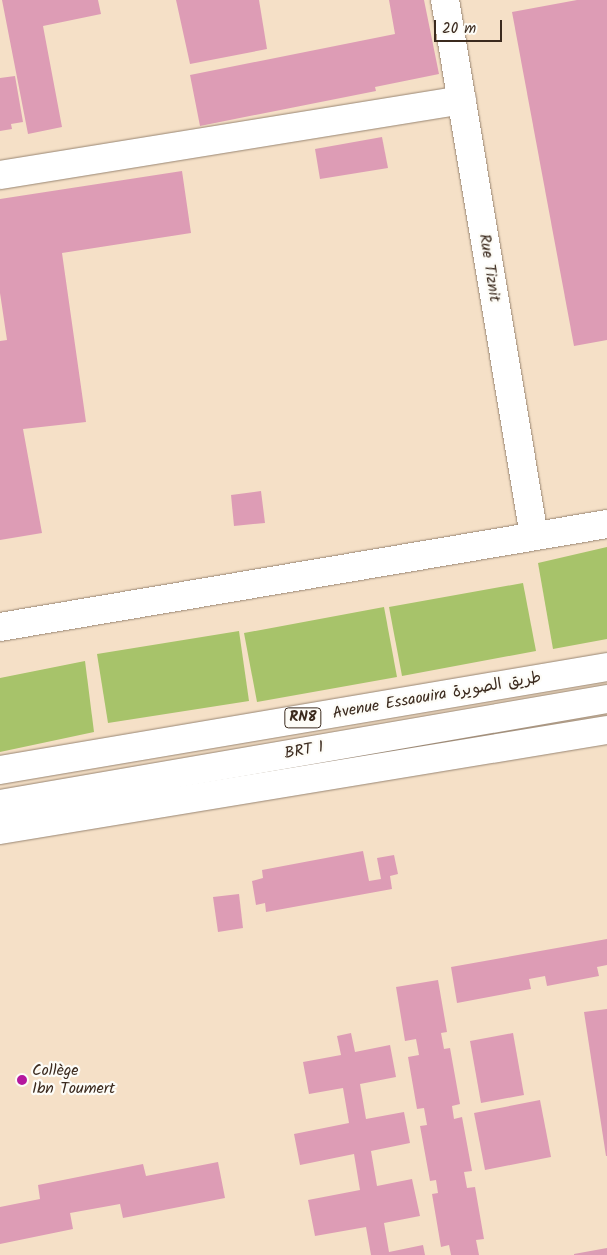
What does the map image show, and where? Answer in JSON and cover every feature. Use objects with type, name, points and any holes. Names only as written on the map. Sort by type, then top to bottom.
[{"type":"street","name":"Rue Tiznit","points":[[445,0],[534,536]]},
{"type":"street","points":[[0,175],[462,100]]},
{"type":"street","points":[[0,627],[607,524]]},
{"type":"street","name":"Avenue Essaouira طريق الصويرة","points":[[0,770],[607,667]]},
{"type":"street","name":"BRT 1","points":[[0,804],[607,699]]},
{"type":"street","points":[[0,830],[607,730]]},
{"type":"green space","points":[[607,547],[607,639],[553,649],[538,563]]},
{"type":"green space","points":[[523,583],[536,651],[402,676],[389,607]]},
{"type":"green space","points":[[384,607],[397,677],[257,702],[244,633]]},
{"type":"green space","points":[[239,631],[249,701],[108,723],[97,654]]},
{"type":"green space","points":[[85,661],[94,732],[0,752],[0,678]]},
{"type":"building","points":[[2,0],[98,0],[101,14],[43,26],[62,127],[28,134]]},
{"type":"building","points":[[176,0],[259,0],[267,49],[190,64]]},
{"type":"building","points":[[389,0],[424,0],[439,74],[375,87],[376,91],[200,126],[190,75],[395,34]]},
{"type":"building","points":[[577,0],[607,0],[607,340],[574,346],[512,12]]},
{"type":"building","points":[[15,76],[23,122],[11,124],[12,129],[0,131],[0,78]]},
{"type":"building","points":[[382,137],[388,168],[320,179],[315,149]]},
{"type":"building","points":[[182,171],[191,233],[62,253],[86,422],[23,429],[42,533],[0,540],[0,341],[7,340],[0,293],[0,199]]},
{"type":"building","points":[[261,491],[265,523],[234,526],[231,495]]},
{"type":"building","points":[[363,851],[369,881],[381,879],[377,858],[394,855],[398,874],[390,876],[392,889],[266,912],[265,903],[256,905],[252,881],[263,878],[262,870]]},
{"type":"building","points":[[239,894],[243,928],[218,932],[213,897]]},
{"type":"building","points":[[607,939],[607,965],[597,967],[599,976],[547,986],[545,976],[529,979],[531,989],[457,1003],[451,967]]},
{"type":"building","points":[[438,980],[447,1032],[441,1033],[444,1049],[450,1048],[460,1104],[452,1106],[454,1119],[462,1117],[472,1171],[464,1172],[467,1188],[475,1187],[484,1239],[476,1240],[479,1255],[451,1255],[449,1245],[441,1247],[432,1194],[438,1193],[436,1180],[430,1181],[420,1126],[427,1125],[424,1108],[417,1109],[408,1057],[419,1055],[416,1039],[405,1041],[396,987]]},
{"type":"building","points":[[607,1009],[607,1156],[606,1156],[584,1012]]},
{"type":"building","points":[[351,1033],[355,1052],[390,1045],[396,1077],[360,1084],[366,1119],[404,1112],[410,1143],[371,1151],[377,1186],[412,1179],[420,1216],[384,1223],[389,1252],[423,1245],[425,1255],[371,1255],[366,1227],[315,1236],[308,1200],[360,1190],[354,1154],[300,1165],[294,1134],[349,1123],[343,1088],[309,1094],[303,1062],[341,1055],[337,1036]]},
{"type":"building","points":[[513,1033],[524,1095],[481,1103],[470,1041]]},
{"type":"building","points":[[540,1100],[551,1157],[485,1170],[474,1113]]},
{"type":"building","points":[[218,1162],[225,1198],[123,1218],[120,1204],[70,1213],[73,1229],[0,1244],[0,1207],[40,1199],[38,1185],[143,1164],[146,1176]]},
{"type":"building","points":[[607,1248],[607,1255],[574,1255],[574,1254]]},
{"type":"place","name":"Collège Ibn Toumert","points":[[22,1080]]}]
